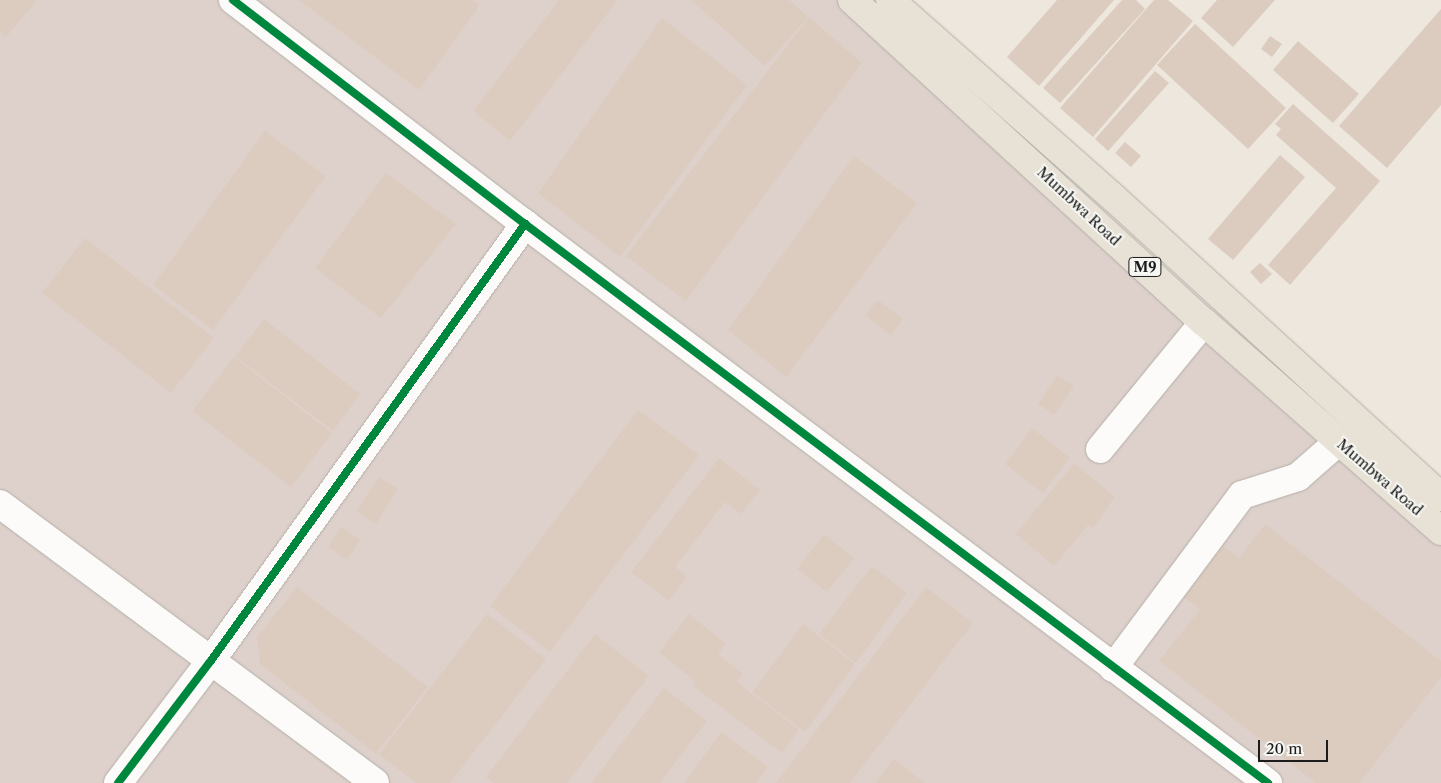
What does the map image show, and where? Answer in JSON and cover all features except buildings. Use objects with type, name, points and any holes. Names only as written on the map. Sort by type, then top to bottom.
[{"type":"main road","name":"Mumbwa Road","points":[[852,0],[1204,322],[1441,530]]},
{"type":"main road","name":"Mumbwa Road","points":[[890,0],[1115,199],[1441,497]]},
{"type":"street","points":[[233,0],[525,224],[1113,668],[1250,778]]},
{"type":"street","points":[[118,783],[210,662],[525,224]]},
{"type":"street","points":[[1100,449],[1204,322]]},
{"type":"street","points":[[1113,668],[1242,495],[1298,477],[1338,441]]},
{"type":"street","points":[[0,504],[375,783]]},
{"type":"shaded area","points":[[0,0],[861,0],[1441,512],[1441,783],[0,783]]},
{"type":"cycle path","points":[[233,0],[525,224],[1268,783]]},
{"type":"cycle path","points":[[118,783],[210,662],[525,224]]}]
